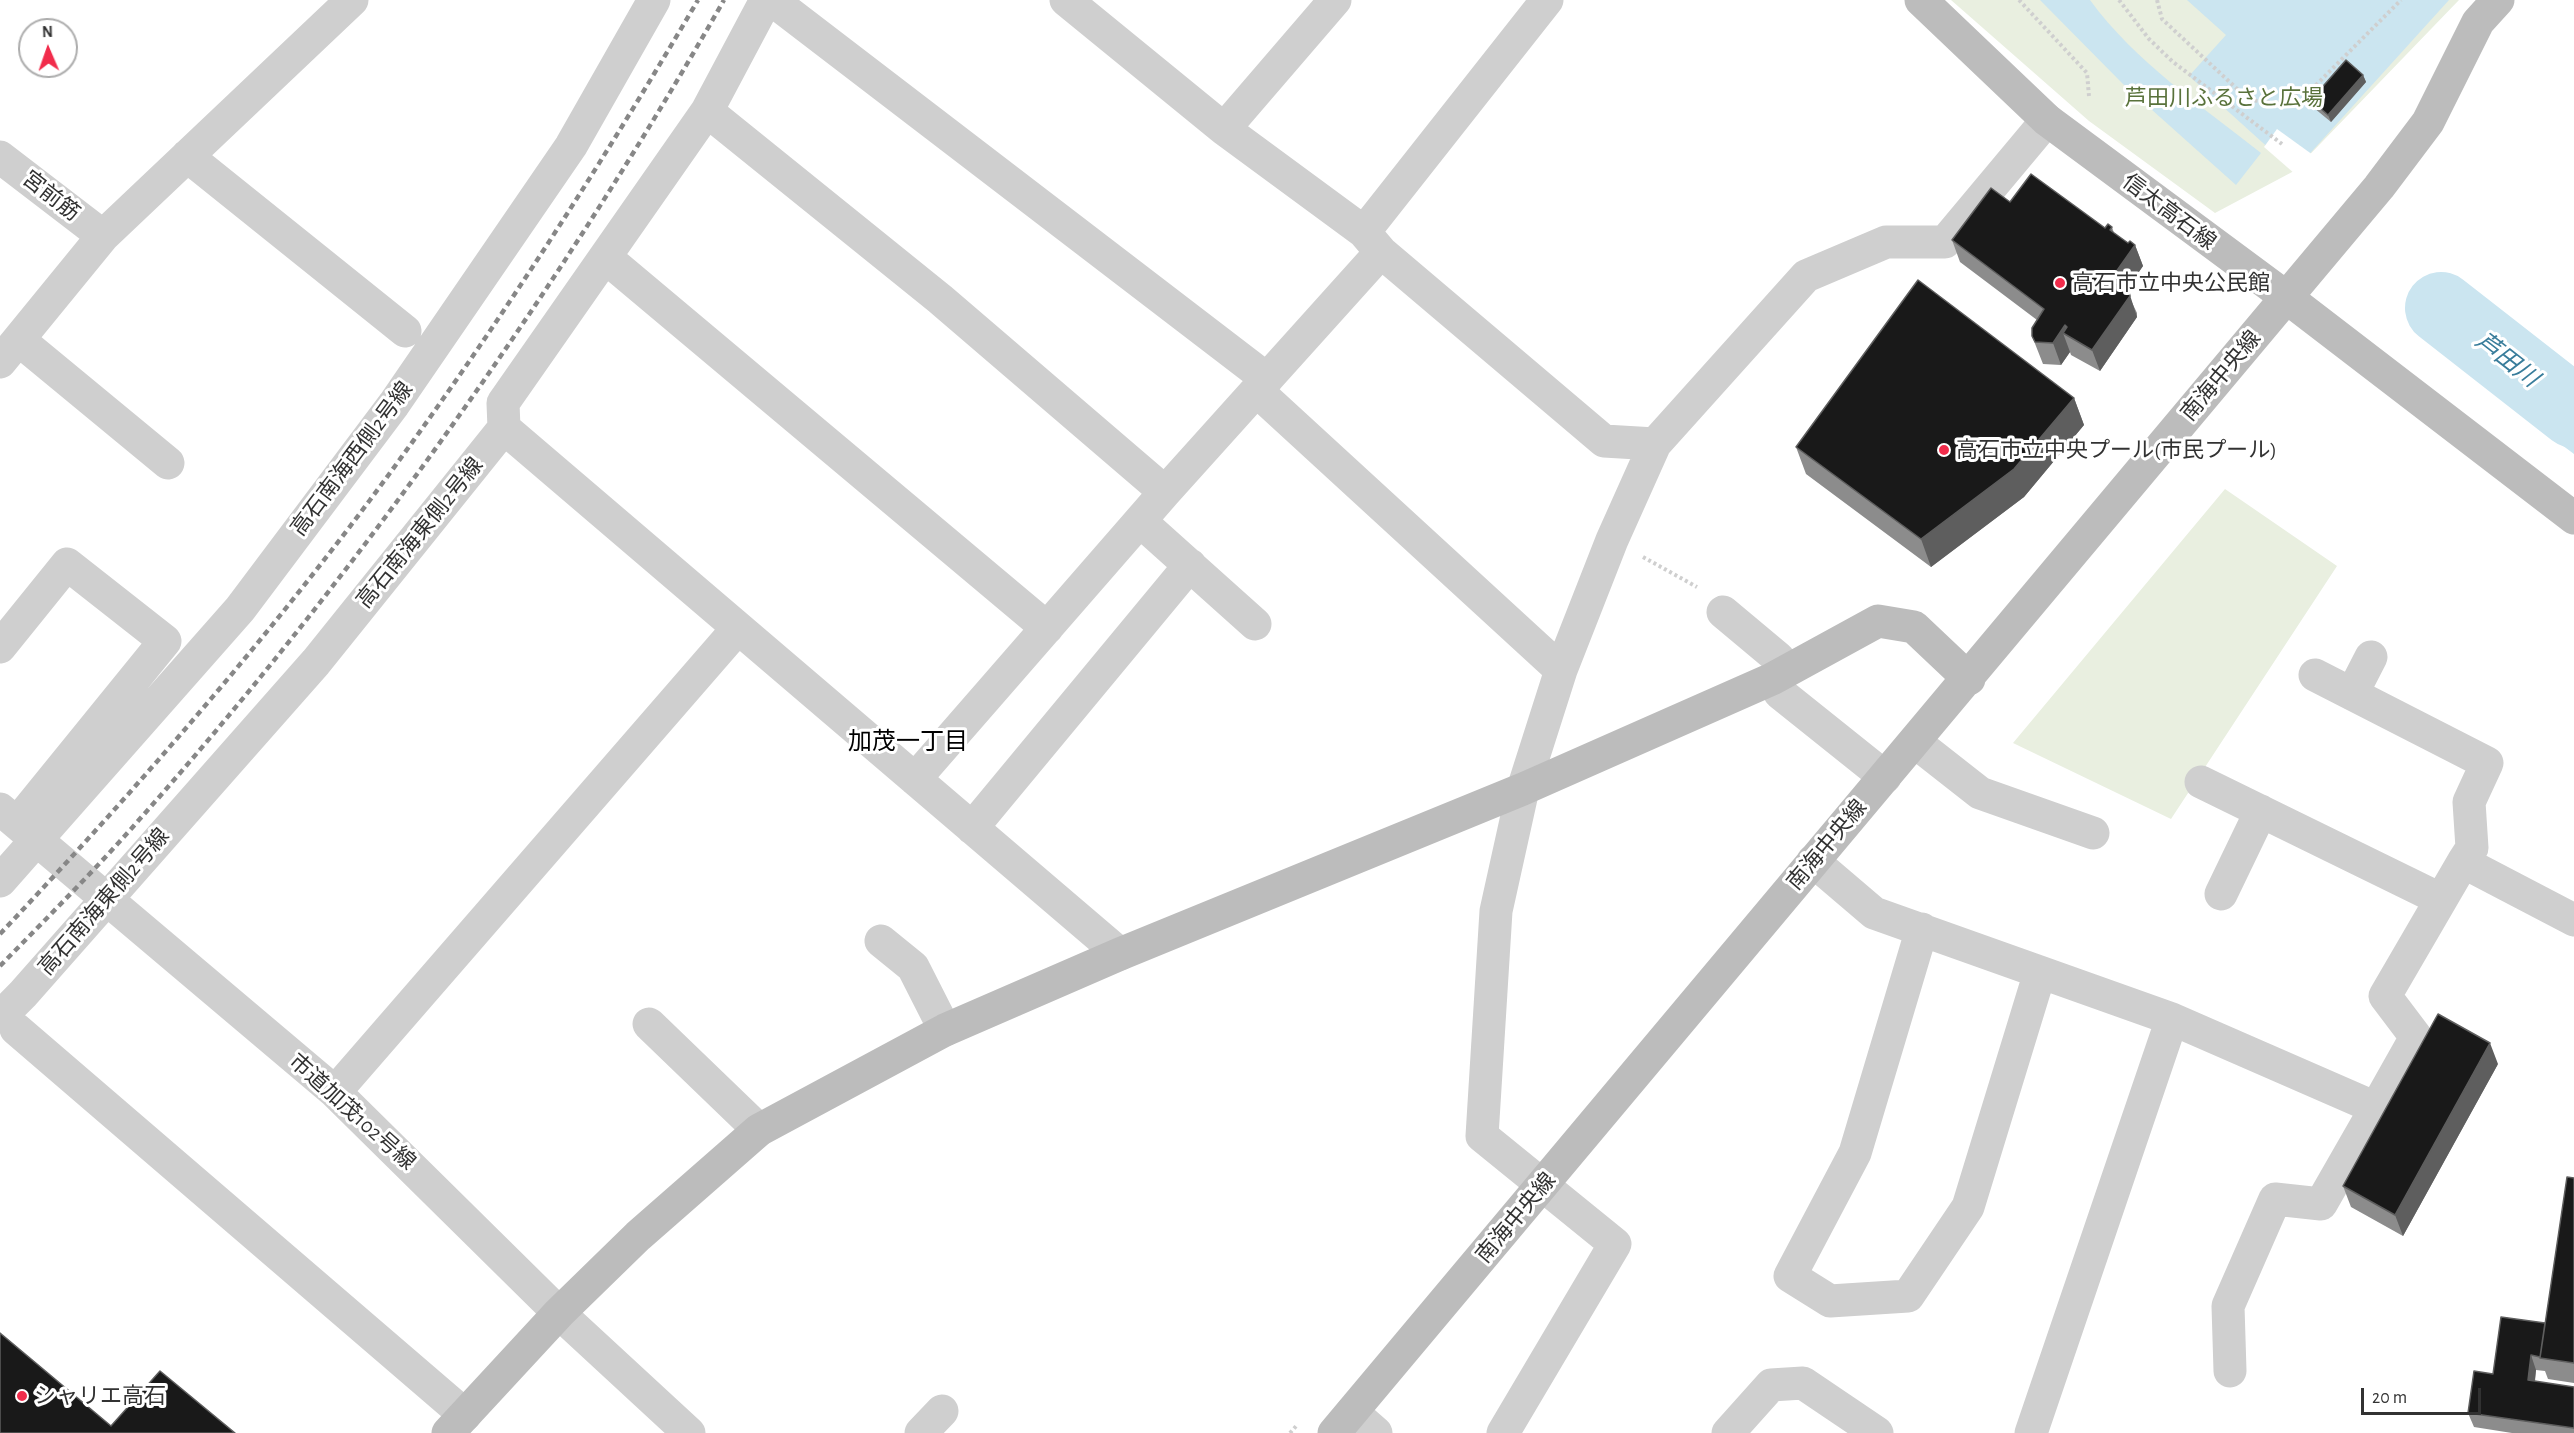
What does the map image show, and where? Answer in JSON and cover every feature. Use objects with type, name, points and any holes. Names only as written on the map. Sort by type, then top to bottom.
[{"type":"street","points":[[168,463],[10,351],[103,236],[352,0]]},
{"type":"street","name":"高石南海西側2号線","points":[[0,881],[19,823],[240,609],[394,404],[571,146],[654,0]]},
{"type":"street","points":[[766,0],[707,111],[503,403],[504,428],[1120,954]]},
{"type":"street","points":[[772,0],[1262,385],[1561,670]]},
{"type":"street","points":[[1066,0],[1224,129],[1372,242],[1604,441],[1655,444]]},
{"type":"street","points":[[1224,129],[1335,0]]},
{"type":"street","points":[[915,779],[1165,492],[1262,385],[1372,242],[1547,0]]},
{"type":"street","name":"信太高石線","points":[[1921,0],[2047,120],[2286,297],[2574,518]]},
{"type":"street","name":"南海中央線","points":[[1354,1426],[1542,1186],[2379,187],[2428,122],[2478,22],[2498,0]]},
{"type":"street","points":[[707,111],[940,299],[1165,492]]},
{"type":"street","points":[[1503,1433],[1615,1244],[1482,1136],[1496,911],[1523,789],[1561,670],[1612,540],[1655,444],[1806,276],[1886,242],[1945,242],[2047,120]]},
{"type":"street","points":[[187,156],[405,331]]},
{"type":"street","name":"宮前筋","points":[[0,157],[103,236]]},
{"type":"street","points":[[605,257],[1047,628]]},
{"type":"street","name":"高石南海東側2号線","points":[[8,1023],[107,899],[316,662],[504,428]]},
{"type":"street","points":[[1140,521],[1255,624]]},
{"type":"street","points":[[0,647],[67,564],[165,641],[19,823]]},
{"type":"street","points":[[972,828],[1190,565]]},
{"type":"street","points":[[1723,612],[1778,658],[1780,693],[1885,777]]},
{"type":"street","points":[[8,1023],[456,1424],[559,1313],[638,1236],[759,1130],[945,1030],[1120,954],[1523,789],[1780,675],[1878,621],[1914,627],[1969,679]]},
{"type":"street","points":[[335,1092],[738,628]]},
{"type":"street","points":[[2352,694],[2371,657]]},
{"type":"street","points":[[2230,1371],[2228,1306],[2275,1199],[2321,1204],[2415,1037],[2385,996],[2472,848],[2469,801],[2487,763],[2314,675]]},
{"type":"street","points":[[1915,742],[1980,793],[2093,833]]},
{"type":"street","points":[[2201,782],[2440,899]]},
{"type":"street","points":[[2220,894],[2261,812]]},
{"type":"street","name":"市道加茂102号線","points":[[19,823],[335,1092],[559,1313],[688,1433]]},
{"type":"street","points":[[1813,861],[1874,913],[2172,1019],[2376,1108]]},
{"type":"street","points":[[2463,862],[2574,920]]},
{"type":"street","points":[[1922,929],[1855,1153],[1790,1276],[1830,1301],[1908,1296],[1968,1207],[2040,972]]},
{"type":"street","points":[[880,941],[913,967],[945,1030]]},
{"type":"street","points":[[2032,1433],[2172,1019]]},
{"type":"street","points":[[649,1024],[759,1130]]},
{"type":"street","points":[[1728,1433],[1772,1385],[1803,1383],[1877,1433]]},
{"type":"path","points":[[2019,0],[2087,73],[2089,96]]},
{"type":"path","points":[[2119,0],[2149,39],[2173,62],[2282,144]]},
{"type":"path","points":[[2157,0],[2162,19],[2248,100],[2278,103],[2310,91],[2399,1]]},
{"type":"path","points":[[1612,540],[1722,601],[1723,612]]},
{"type":"green space","name":"芦田川ふるさと広場","points":[[1951,0],[2459,0],[2294,171],[2215,213],[2089,121]]},
{"type":"green space","points":[[2225,489],[2337,566],[2171,819],[2013,743]]},
{"type":"water","points":[[2040,0],[2090,0],[2127,43],[2148,63],[2261,153],[2236,185],[2123,84]]},
{"type":"water","points":[[2187,0],[2449,0],[2294,171],[2189,76],[2226,35]]},
{"type":"water","points":[[2448,295],[2499,334],[2479,360],[2428,320]]},
{"type":"water","points":[[2545,346],[2574,371],[2574,454],[2503,401]]},
{"type":"pier","points":[[2277,129],[2313,155],[2295,174],[2264,147]]},
{"type":"building","points":[[2346,60],[2363,75],[2328,115],[2311,100]]},
{"type":"building","name":"高石市立中央公民館","points":[[2031,174],[2105,228],[2108,224],[2112,227],[2110,230],[2128,243],[2130,241],[2135,245],[2111,279],[2129,292],[2130,296],[2092,350],[2063,333],[2067,327],[2065,325],[2053,343],[2035,342],[2032,328],[2044,309],[1952,240],[1991,188],[2010,202]]},
{"type":"building","name":"高石市立中央プール(市民プール)","points":[[1918,280],[2074,398],[2014,469],[1921,539],[1796,447]]},
{"type":"building","points":[[2438,1014],[2490,1043],[2395,1215],[2343,1186]]},
{"type":"building","points":[[2567,1177],[2574,1178],[2574,1363],[2540,1358]]},
{"type":"building","points":[[2501,1317],[2545,1323],[2540,1357],[2531,1355],[2528,1380],[2574,1387],[2574,1428],[2468,1413],[2474,1371],[2493,1374]]},
{"type":"building","points":[[0,1333],[111,1426],[160,1371],[235,1433],[0,1433]]},
{"type":"waterway","name":"芦田川","points":[[2441,308],[2574,412]]},
{"type":"railway","points":[[0,934],[191,722],[282,613],[370,500],[457,379],[541,254],[621,128],[698,0]]},
{"type":"railway","points":[[0,966],[122,839],[206,742],[288,643],[368,540],[520,328],[591,220],[724,0]]},
{"type":"place","name":"高石市立中央公民館","points":[[2060,283]]},
{"type":"place","name":"高石市立中央プール(市民プール)","points":[[1944,450]]},
{"type":"place","name":"シャリエ高石","points":[[22,1396]]},
{"type":"district","name":"加茂一丁目","points":[[908,742]]}]
